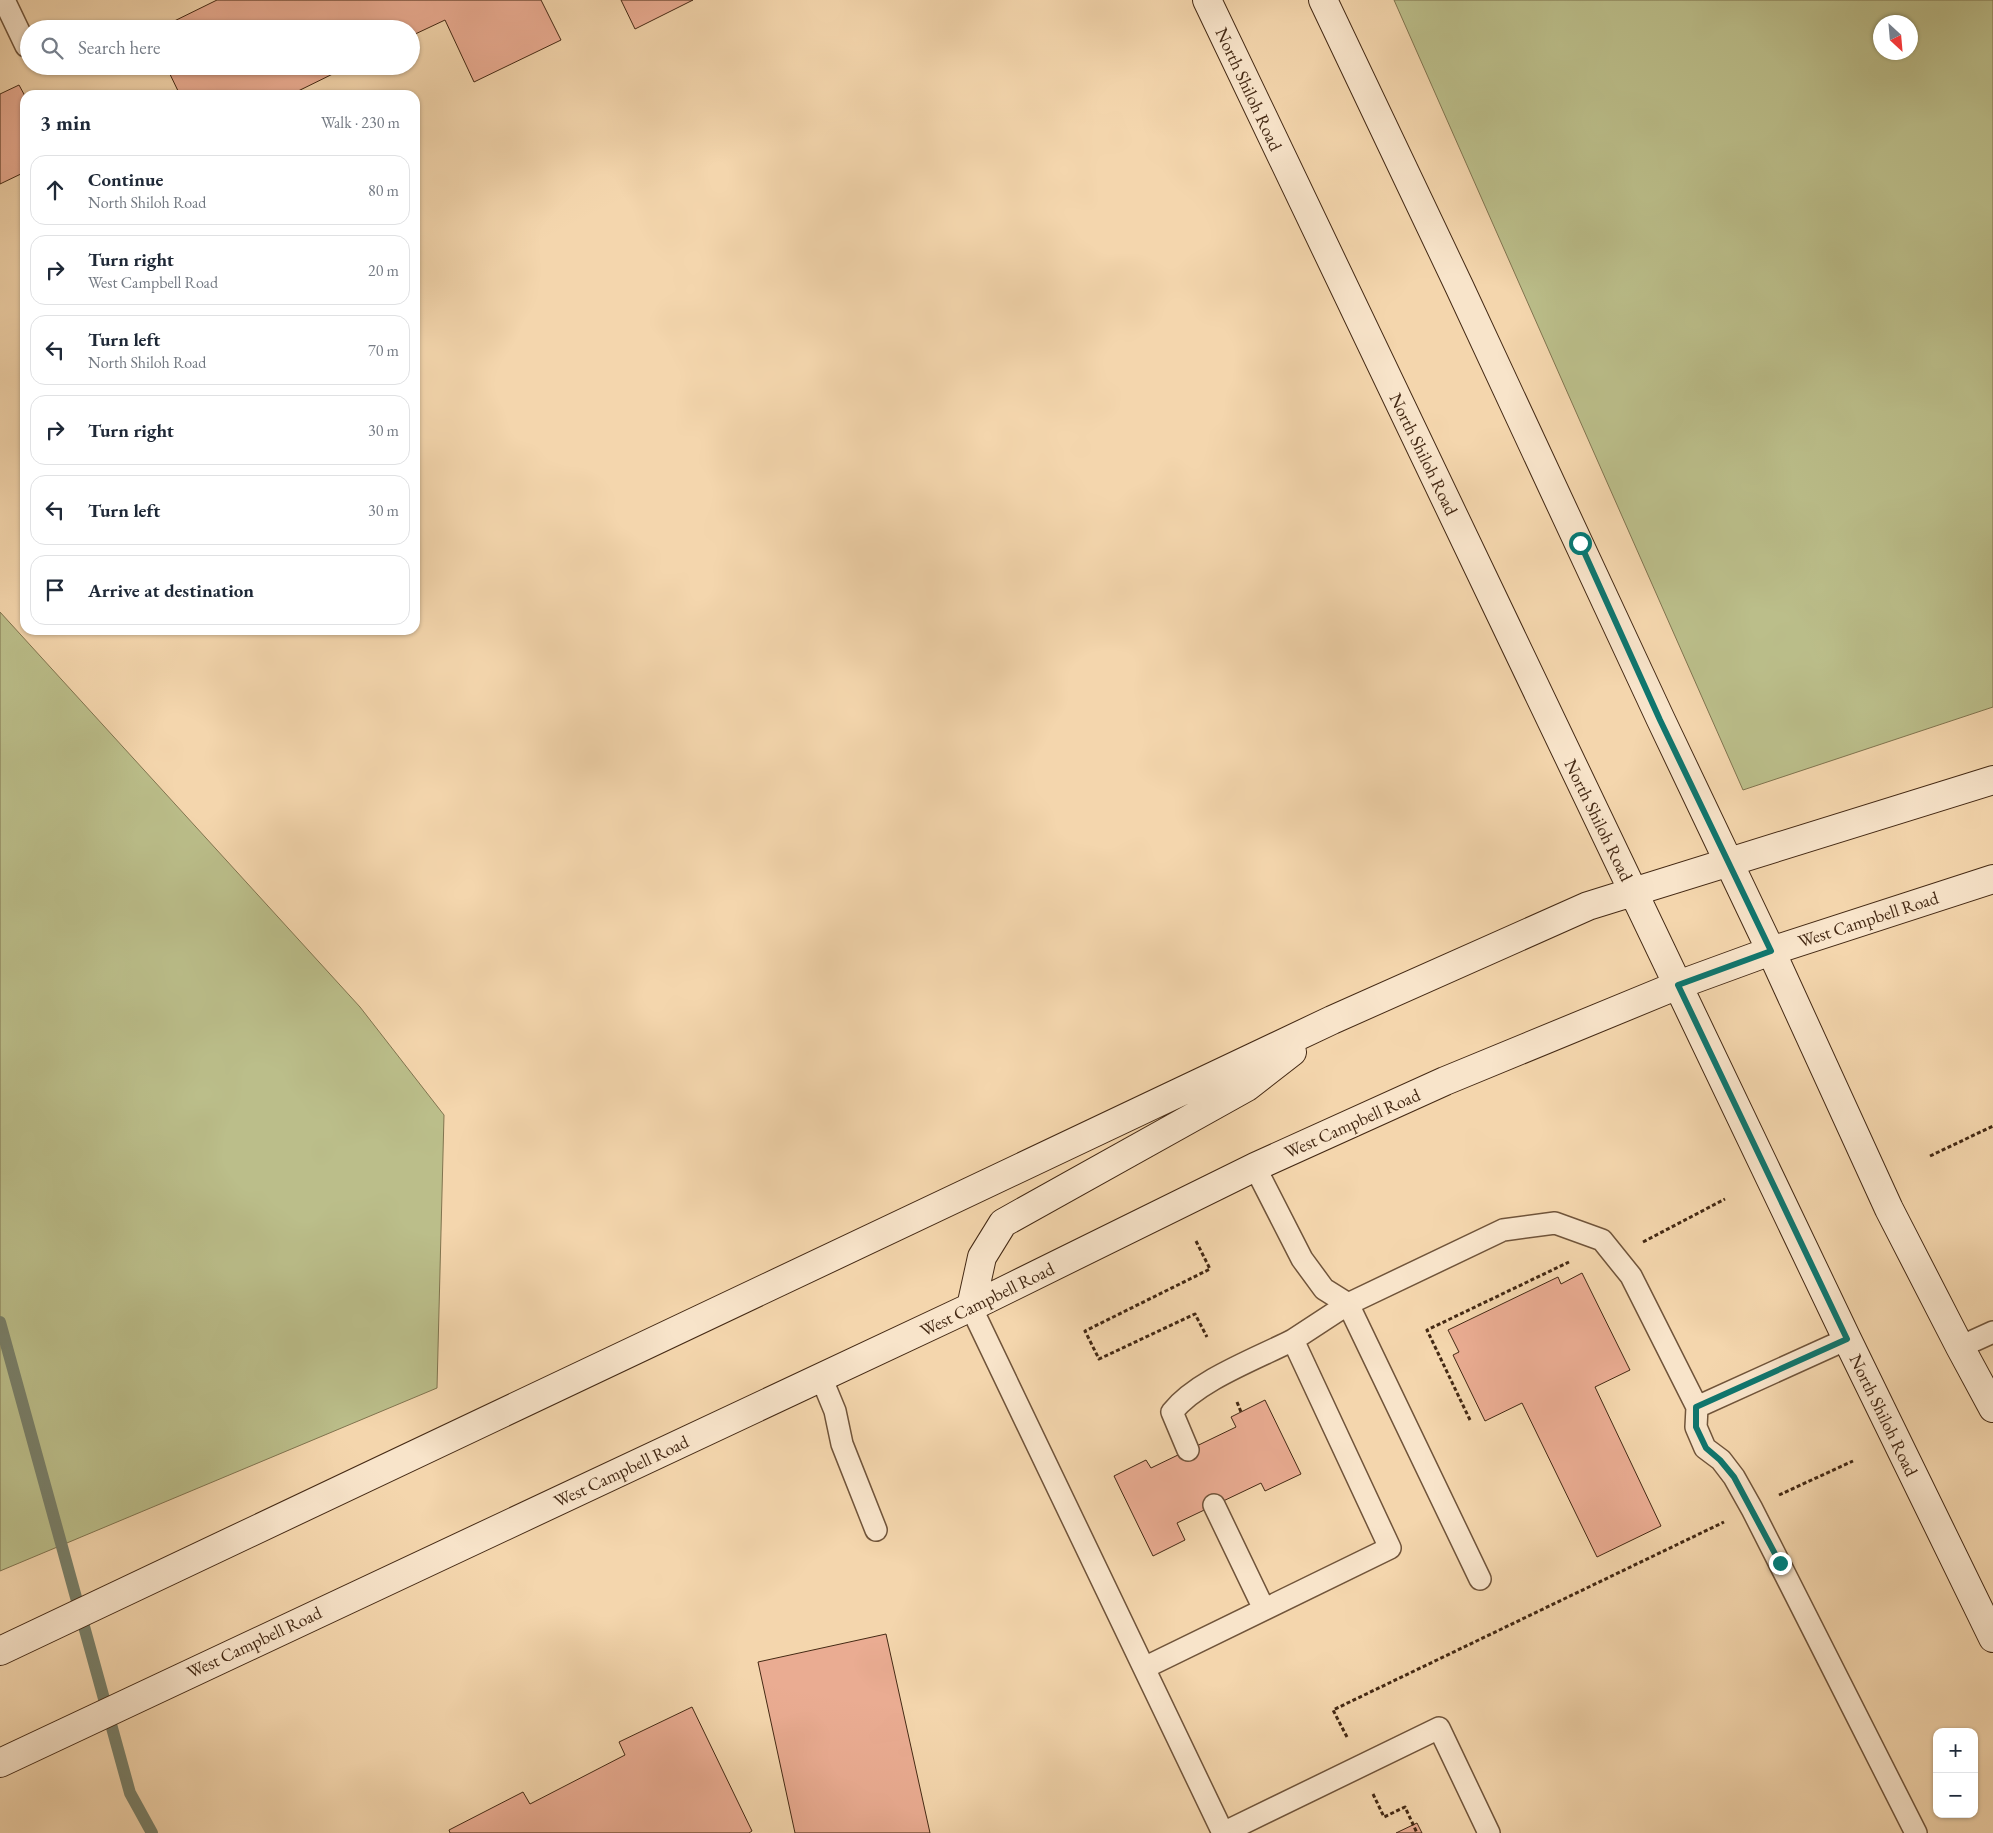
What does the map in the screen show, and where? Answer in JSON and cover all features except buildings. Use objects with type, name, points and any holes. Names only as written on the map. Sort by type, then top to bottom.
[{"type":"main road","name":"North Shiloh Road","points":[[1207,0],[1847,1339],[1993,1638]]},
{"type":"main road","points":[[1323,0],[1460,286],[1660,720],[1771,951],[1889,1209],[1993,1408]]},
{"type":"main road","points":[[0,1651],[483,1424],[1332,1020],[1588,906],[1993,780]]},
{"type":"main road","name":"West Campbell Road","points":[[0,1763],[822,1378],[1255,1167],[1462,1074],[1678,985],[1771,951],[1993,879]]},
{"type":"main road","points":[[971,1307],[982,1257],[1003,1223],[1248,1087],[1332,1020]]},
{"type":"lane","points":[[4,0],[20,33]]},
{"type":"lane","points":[[1255,1167],[1302,1259],[1324,1289],[1348,1304],[1480,1579]]},
{"type":"lane","points":[[1188,1450],[1172,1412],[1182,1399],[1219,1377],[1293,1340],[1348,1304],[1503,1230],[1555,1223],[1602,1240],[1631,1276],[1696,1407],[1696,1427],[1706,1448],[1729,1471],[1752,1508],[1916,1833]]},
{"type":"lane","points":[[971,1307],[1223,1833],[1439,1728],[1489,1833]]},
{"type":"lane","points":[[1960,1348],[1993,1332]]},
{"type":"lane","points":[[1696,1407],[1847,1339]]},
{"type":"lane","points":[[1144,1668],[1390,1548],[1293,1340]]},
{"type":"lane","points":[[822,1378],[835,1411],[842,1444],[876,1530]]},
{"type":"lane","points":[[1214,1505],[1264,1609]]},
{"type":"path","points":[[1930,1156],[1993,1126]]},
{"type":"path","points":[[1641,1244],[1725,1199]]},
{"type":"path","points":[[1196,1241],[1210,1269],[1085,1331],[1099,1359],[1195,1314],[1207,1337]]},
{"type":"path","points":[[1470,1420],[1427,1330],[1570,1262]]},
{"type":"path","points":[[1774,1498],[1853,1461]]},
{"type":"path","points":[[1349,1742],[1333,1710],[1726,1521]]},
{"type":"path","points":[[1370,1787],[1384,1817],[1405,1807],[1417,1833]]},
{"type":"green space","points":[[1394,0],[1993,0],[1993,707],[1743,790]]},
{"type":"green space","points":[[0,612],[360,1007],[444,1115],[437,1388],[0,1571]]},
{"type":"waterway","points":[[0,1322],[130,1793],[152,1833]]},
{"type":"route","points":[[1580,543],[1660,720],[1771,951],[1678,985],[1847,1339],[1696,1407],[1696,1427],[1706,1448],[1720,1460],[1734,1477],[1780,1563]]}]
